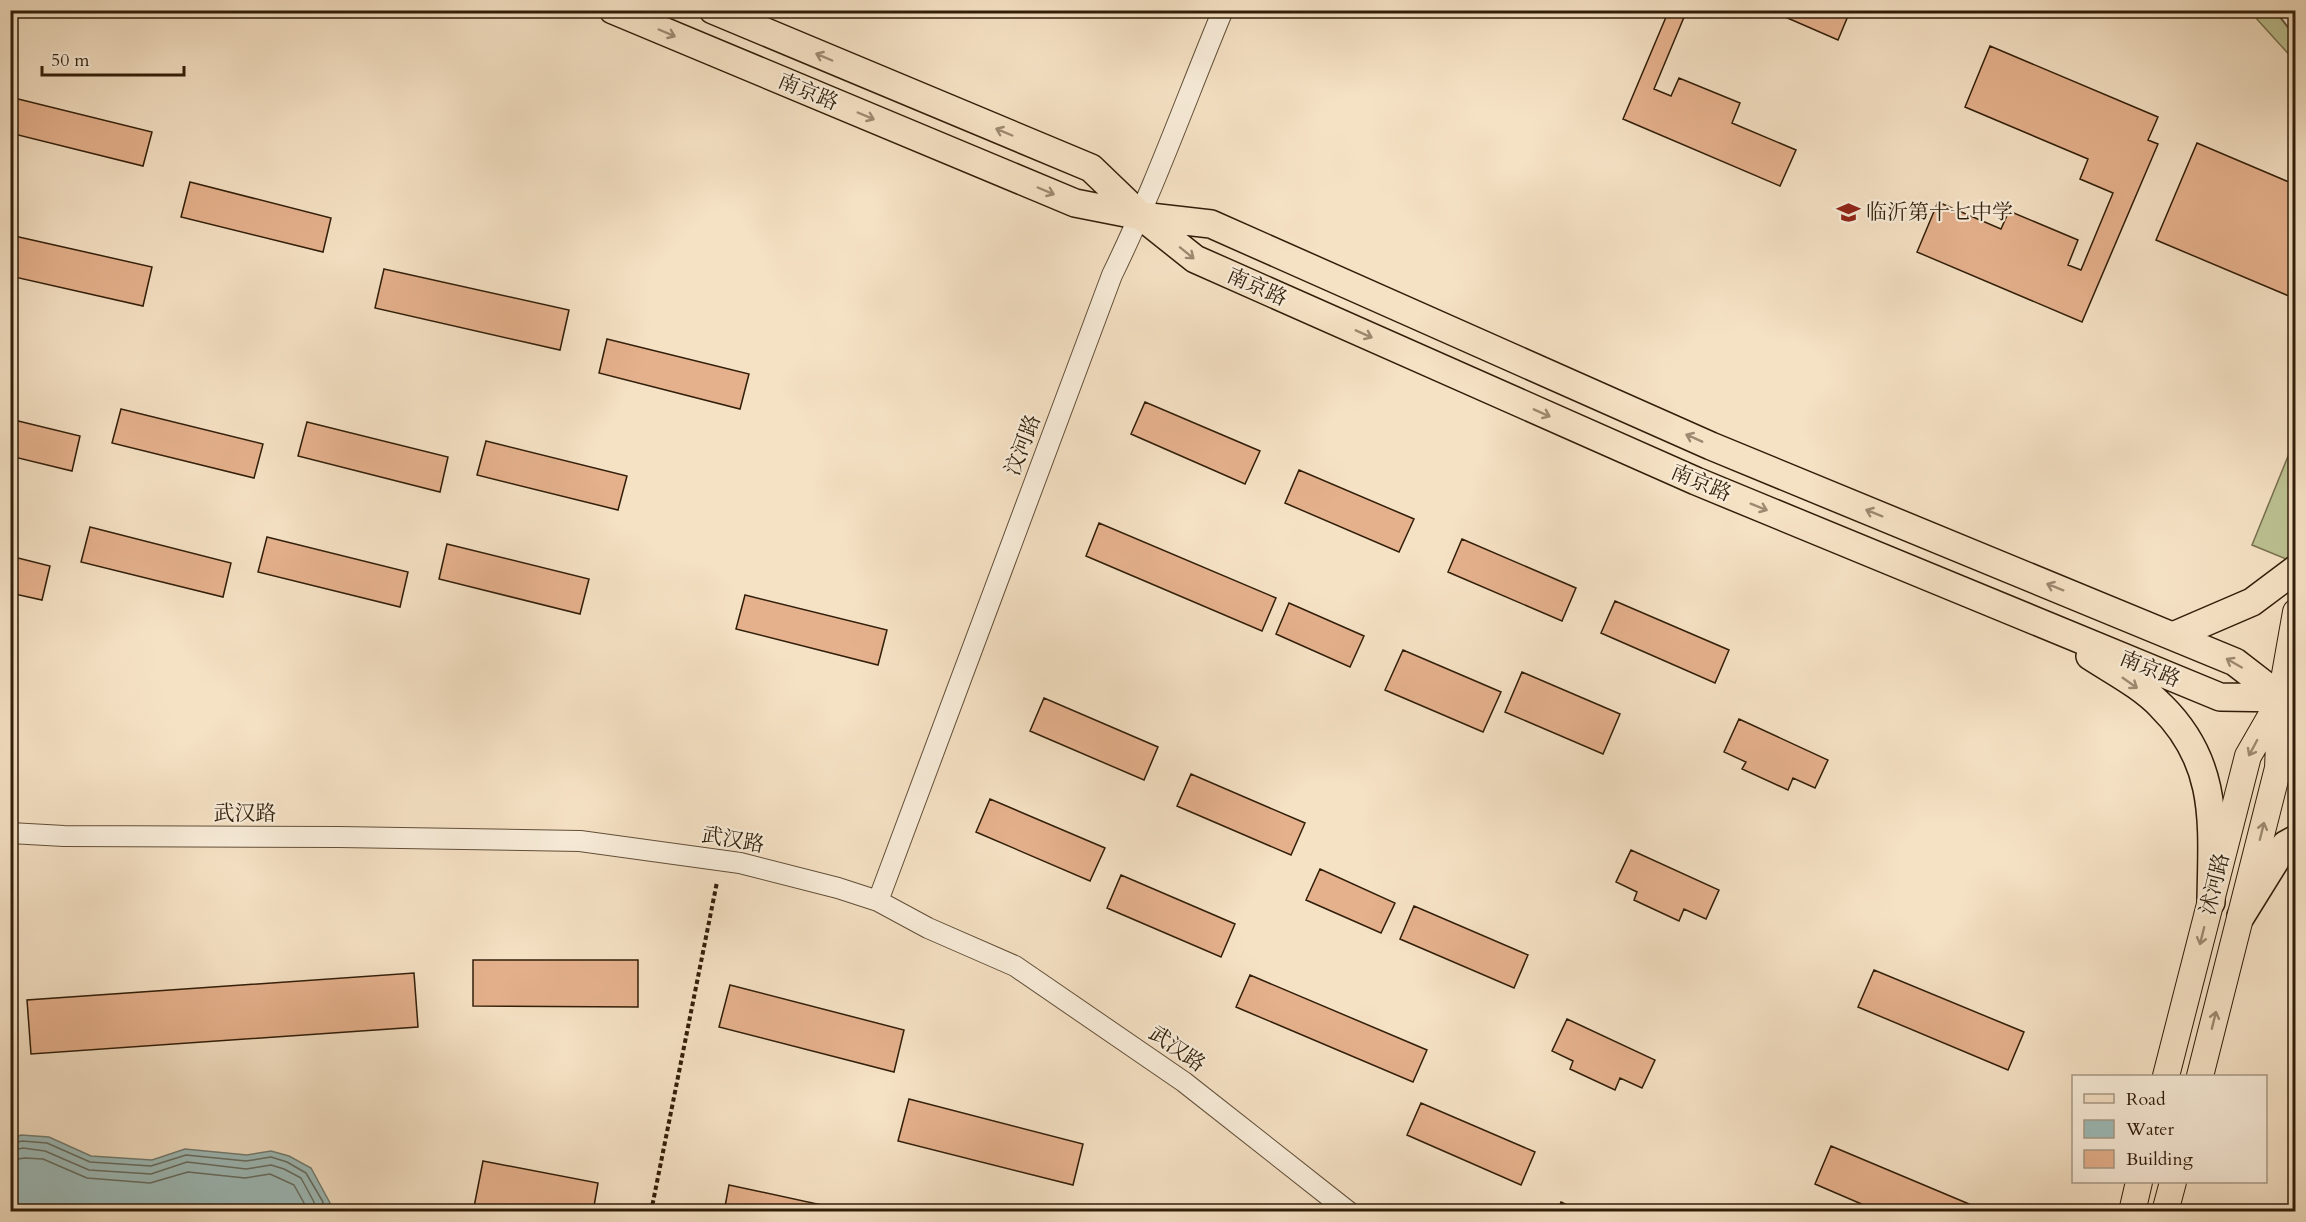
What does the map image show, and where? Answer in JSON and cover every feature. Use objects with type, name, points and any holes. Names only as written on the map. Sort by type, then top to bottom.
[{"type":"highway","name":"南京路","points":[[613,10],[1075,203],[1141,216],[1211,224],[1711,446],[2235,662],[2292,697]]},
{"type":"highway","name":"南京路","points":[[713,10],[1091,168],[1141,216],[1195,259],[1696,481],[2220,698],[2292,697]]},
{"type":"highway","points":[[2173,636],[2252,602],[2295,569]]},
{"type":"highway","points":[[2047,626],[2160,704],[2192,743],[2211,795],[2211,902]]},
{"type":"highway","points":[[2241,916],[2285,845],[2295,838]]},
{"type":"main road","name":"沭河路","points":[[2201,1075],[2278,768],[2292,697],[2295,612]]},
{"type":"main road","name":"沭河路","points":[[2167,1075],[2248,756],[2292,697]]},
{"type":"main road","points":[[2132,1212],[2139,1183]]},
{"type":"main road","points":[[2165,1212],[2173,1183]]},
{"type":"street","name":"汶河路","points":[[878,902],[1112,275],[1141,216],[1163,154],[1223,10]]},
{"type":"street","points":[[2286,10],[2295,23]]},
{"type":"street","name":"武汉路","points":[[10,833],[64,836],[580,841],[740,863],[838,888],[878,902],[928,928],[1015,966],[1184,1082],[1349,1212]]},
{"type":"path","points":[[651,1212],[717,882]]},
{"type":"green space","points":[[2248,11],[2295,11],[2295,61],[2255,17]]},
{"type":"green space","points":[[2295,439],[2295,551],[2286,559],[2252,545]]},
{"type":"water","points":[[21,1135],[49,1137],[91,1156],[152,1160],[185,1149],[247,1155],[271,1151],[289,1156],[311,1168],[330,1203],[325,1212],[11,1211],[11,1139]]},
{"type":"building","points":[[1669,10],[1687,10],[1654,89],[1671,96],[1679,78],[1740,103],[1732,123],[1796,150],[1780,186],[1623,119]]},
{"type":"building","points":[[1769,10],[1848,10],[1850,11],[1838,40]]},
{"type":"building","points":[[1990,46],[2158,117],[2148,140],[2158,144],[2082,322],[1917,252],[1938,202],[2001,229],[2009,211],[2078,240],[2068,265],[2081,270],[2113,193],[2080,179],[2088,159],[1965,107]]},
{"type":"building","points":[[10,97],[152,132],[143,166],[10,133]]},
{"type":"building","points":[[2197,143],[2296,185],[2296,299],[2156,240]]},
{"type":"building","points":[[190,182],[331,218],[323,252],[181,217]]},
{"type":"building","points":[[10,235],[152,267],[143,306],[10,276]]},
{"type":"building","points":[[384,269],[569,310],[560,350],[375,308]]},
{"type":"building","points":[[607,339],[749,374],[740,409],[599,373]]},
{"type":"building","points":[[1145,402],[1260,451],[1245,484],[1131,434]]},
{"type":"building","points":[[121,409],[263,444],[254,478],[112,443]]},
{"type":"building","points":[[10,419],[80,436],[72,471],[10,456]]},
{"type":"building","points":[[307,422],[448,457],[440,492],[298,456]]},
{"type":"building","points":[[486,441],[627,476],[618,510],[477,475]]},
{"type":"building","points":[[1299,470],[1414,519],[1399,552],[1285,503]]},
{"type":"building","points":[[1099,523],[1276,598],[1262,631],[1086,556]]},
{"type":"building","points":[[90,527],[231,563],[223,597],[81,562]]},
{"type":"building","points":[[267,537],[408,572],[400,607],[258,572]]},
{"type":"building","points":[[1462,539],[1576,588],[1562,621],[1448,572]]},
{"type":"building","points":[[447,544],[589,579],[580,614],[439,579]]},
{"type":"building","points":[[10,556],[50,566],[42,600],[10,593]]},
{"type":"building","points":[[745,595],[887,630],[878,665],[736,629]]},
{"type":"building","points":[[1615,601],[1729,650],[1715,683],[1601,633]]},
{"type":"building","points":[[1289,603],[1364,636],[1350,667],[1276,634]]},
{"type":"building","points":[[1403,650],[1501,692],[1483,732],[1385,690]]},
{"type":"building","points":[[1522,672],[1620,714],[1603,754],[1505,712]]},
{"type":"building","points":[[1044,698],[1158,747],[1144,780],[1030,731]]},
{"type":"building","points":[[1739,719],[1828,760],[1815,788],[1793,778],[1788,790],[1742,769],[1746,762],[1724,752]]},
{"type":"building","points":[[1191,774],[1305,823],[1291,855],[1177,806]]},
{"type":"building","points":[[990,799],[1105,848],[1090,881],[976,832]]},
{"type":"building","points":[[1631,850],[1719,890],[1706,919],[1684,909],[1679,921],[1634,900],[1637,892],[1616,882]]},
{"type":"building","points":[[1320,869],[1395,903],[1381,933],[1306,900]]},
{"type":"building","points":[[1121,875],[1235,924],[1221,957],[1107,908]]},
{"type":"building","points":[[1414,906],[1528,955],[1514,988],[1400,939]]},
{"type":"building","points":[[473,960],[638,960],[638,1007],[473,1006]]},
{"type":"building","points":[[1874,970],[2024,1032],[2008,1070],[1858,1007]]},
{"type":"building","points":[[414,973],[418,1027],[31,1054],[27,1000]]},
{"type":"building","points":[[1250,975],[1427,1050],[1413,1082],[1236,1007]]},
{"type":"building","points":[[730,985],[904,1030],[894,1072],[719,1027]]},
{"type":"building","points":[[1567,1019],[1655,1060],[1642,1088],[1620,1078],[1615,1090],[1570,1069],[1573,1061],[1552,1051]]},
{"type":"building","points":[[909,1099],[1083,1144],[1073,1185],[898,1141]]},
{"type":"building","points":[[1421,1103],[1535,1152],[1521,1185],[1407,1135]]},
{"type":"building","points":[[1831,1146],[1981,1209],[1980,1212],[1880,1212],[1815,1184]]},
{"type":"building","points":[[483,1161],[598,1183],[593,1212],[473,1212]]},
{"type":"building","points":[[729,1185],[822,1205],[821,1212],[724,1212]]},
{"type":"building","points":[[1561,1202],[1581,1212],[1557,1212]]},
{"type":"place","name":"临沂第十七中学","points":[[1848,212]]}]
